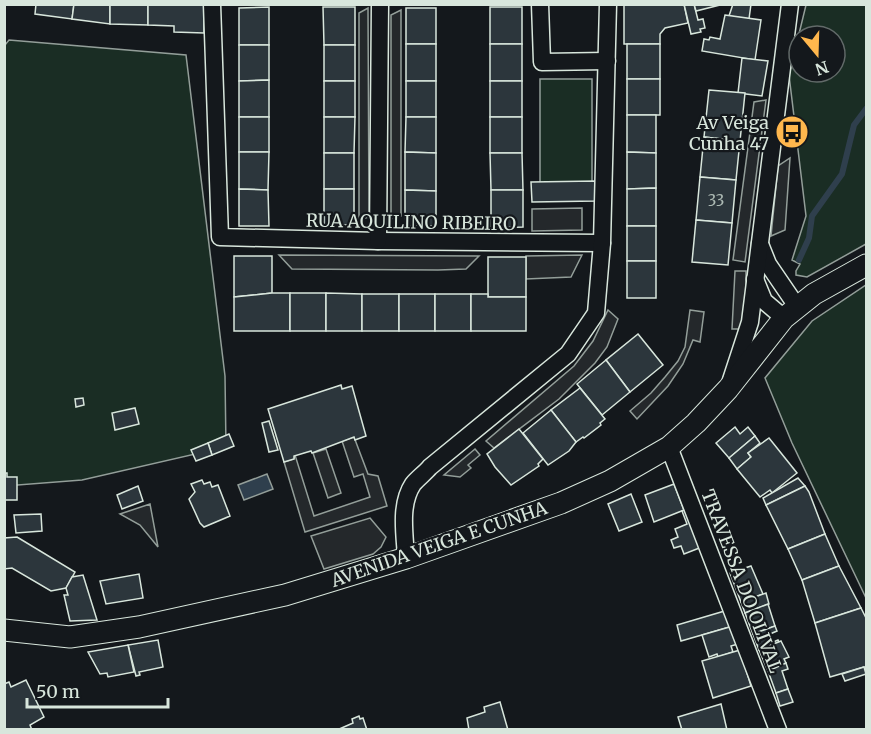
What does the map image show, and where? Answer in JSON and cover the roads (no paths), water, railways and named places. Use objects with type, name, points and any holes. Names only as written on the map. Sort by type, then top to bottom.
[{"type":"street","name":"RUA AQUILINO RIBEIRO","points":[[212,4],[220,237],[378,242],[603,243]]},
{"type":"street","points":[[378,242],[380,4]]},
{"type":"street","points":[[540,4],[542,62],[607,61]]},
{"type":"street","points":[[406,558],[404,509],[413,484],[430,467],[568,354],[596,313],[603,243],[608,4]]},
{"type":"street","name":"AVENIDA VEIGA E CUNHA","points":[[4,630],[70,637],[138,627],[285,595],[406,558],[561,503],[610,481],[669,447],[696,423],[728,389],[750,322],[790,4]]},
{"type":"street","points":[[759,244],[791,313]]},
{"type":"street","points":[[728,389],[791,313],[814,294],[867,265]]},
{"type":"street","points":[[754,279],[764,301],[791,313]]},
{"type":"street","name":"TRAVESSA DO OLIVAL","points":[[669,447],[778,729]]},
{"type":"water","points":[[267,474],[273,489],[244,500],[238,485]]},
{"type":"waterway","points":[[799,260],[809,238],[812,216],[842,174],[854,125],[866,109]]},
{"type":"place","name":"Av Veiga Cunha 47","points":[[792,132]]}]
